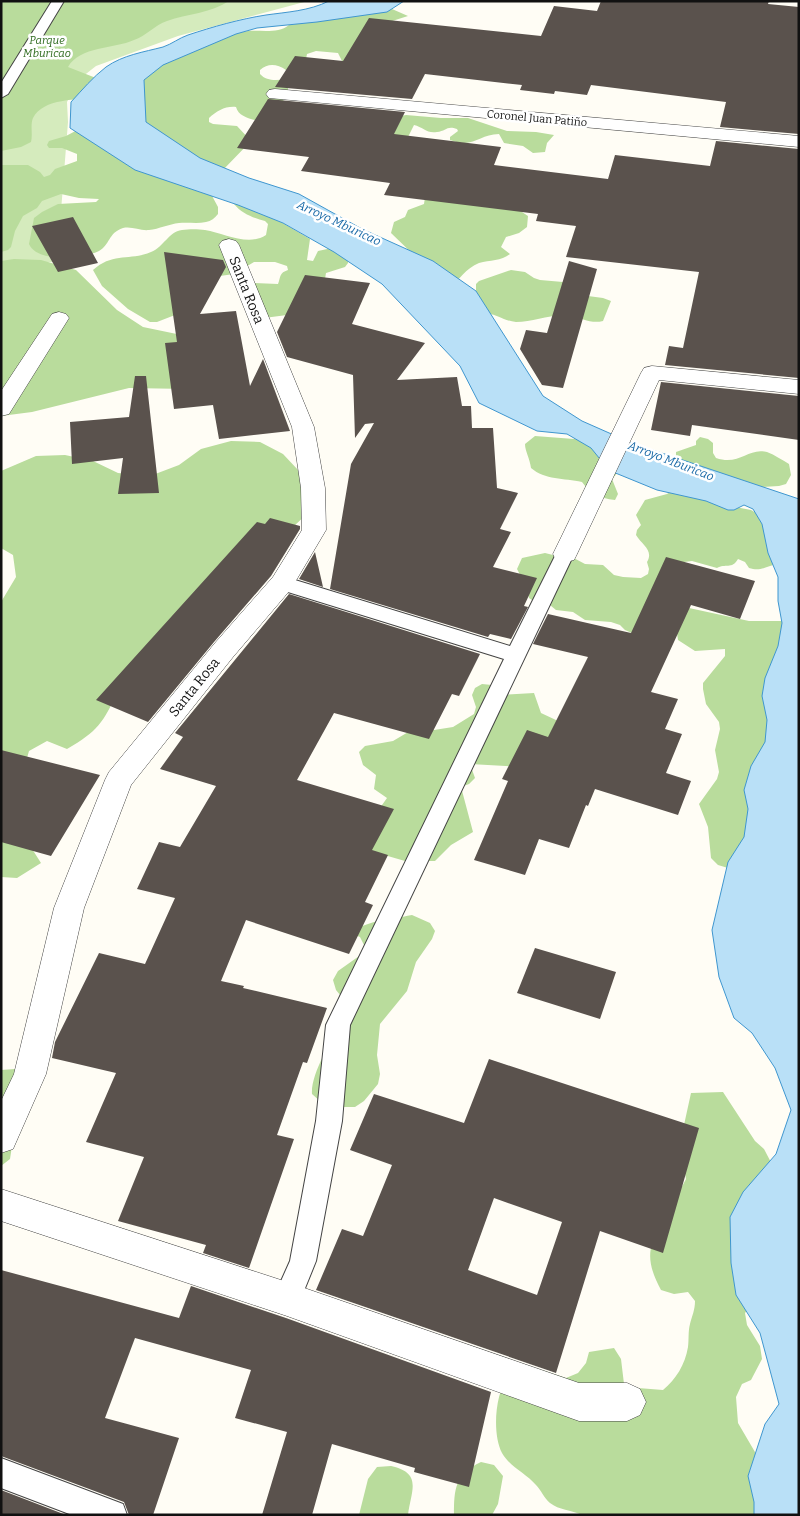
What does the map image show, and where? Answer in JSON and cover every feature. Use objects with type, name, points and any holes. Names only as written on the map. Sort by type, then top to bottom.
[{"type":"street","name":"Coronel Juan Patiño","points":[[275,94],[799,142]]},
{"type":"street","name":"Santa Rosa","points":[[1,1138],[30,1074],[69,908],[119,780],[224,650],[282,583],[314,530],[313,488],[303,426],[229,245]]},
{"type":"street","points":[[1,409],[59,318]]},
{"type":"street","points":[[565,554],[652,373],[799,387]]},
{"type":"street","points":[[1,1205],[287,1299],[579,1402],[627,1402]]},
{"type":"lane","points":[[1,94],[58,1]]},
{"type":"lane","points":[[287,1299],[303,1261],[312,1214],[329,1121],[338,1025],[515,654],[565,554]]},
{"type":"lane","points":[[282,583],[515,654]]},
{"type":"lane","points":[[1,1473],[112,1515]]},
{"type":"green space","name":"Parque Mburicao","points":[[1,1],[308,1],[178,36],[96,66],[77,81],[67,102],[68,122],[57,262],[1,263]]},
{"type":"green space","points":[[1,1],[229,1],[207,11],[167,21],[134,40],[98,49],[73,60],[68,67],[96,78],[97,97],[62,101],[45,107],[38,111],[33,118],[31,142],[21,147],[1,151]]},
{"type":"green space","points":[[392,9],[408,16],[389,22],[361,61],[342,61],[338,53],[316,51],[307,54],[306,59],[286,70],[273,65],[266,66],[260,70],[260,74],[266,78],[273,80],[288,79],[288,91],[282,97],[284,102],[280,123],[248,118],[243,116],[236,107],[228,107],[209,118],[209,122],[213,124],[237,126],[251,141],[221,172],[162,139],[129,106],[137,85],[144,74],[177,57],[211,43],[248,31],[275,31],[289,25]]},
{"type":"green space","points":[[406,115],[468,118],[507,131],[554,135],[547,143],[545,152],[533,153],[523,146],[504,143],[499,134],[465,143],[450,140],[450,137],[458,131],[454,128],[434,132],[414,125],[408,137],[379,133],[387,119]]},
{"type":"green space","points":[[83,127],[211,194],[218,207],[218,214],[208,222],[203,223],[179,223],[149,230],[123,228],[114,233],[103,248],[92,254],[61,258],[50,257],[34,250],[29,244],[34,218],[58,204],[96,202],[99,199],[79,198],[61,194],[42,201],[37,208],[23,216],[15,231],[11,247],[1,252],[1,165],[28,165],[40,172],[44,177],[50,175],[55,169],[77,161],[77,154],[62,148],[49,148],[47,145],[49,141],[66,136]]},
{"type":"green space","points":[[425,197],[519,210],[528,216],[527,227],[519,233],[506,237],[501,247],[510,254],[499,259],[474,265],[449,289],[391,233],[394,222],[405,217],[408,210],[424,204]]},
{"type":"green space","points":[[240,198],[310,239],[307,260],[313,261],[318,251],[332,248],[348,259],[348,263],[345,267],[326,273],[325,279],[287,315],[264,318],[252,283],[278,284],[282,274],[288,270],[287,266],[275,262],[254,262],[234,274],[220,276],[175,315],[157,322],[150,322],[128,309],[102,286],[93,270],[100,264],[108,261],[151,252],[177,231],[205,230],[252,240],[266,235],[268,224],[265,221],[244,213],[234,204]]},
{"type":"green space","points":[[14,259],[41,260],[76,270],[117,310],[143,327],[196,338],[188,389],[129,388],[32,412],[1,416],[1,261]]},
{"type":"green space","points":[[511,270],[525,272],[540,280],[563,282],[588,296],[611,301],[603,321],[590,321],[563,315],[516,322],[483,313],[476,292],[476,284],[479,281]]},
{"type":"green space","points":[[535,436],[587,440],[620,470],[612,479],[618,494],[615,500],[596,495],[582,482],[549,477],[531,468],[525,444]]},
{"type":"green space","points":[[700,437],[708,439],[713,443],[713,453],[716,458],[731,460],[754,452],[767,452],[789,464],[791,475],[786,484],[762,487],[676,461],[676,452],[696,445],[696,441]]},
{"type":"green space","points":[[231,441],[260,442],[283,454],[299,471],[309,512],[118,691],[99,725],[86,737],[67,749],[47,741],[29,751],[25,765],[1,804],[1,602],[16,577],[13,555],[1,548],[1,471],[36,456],[65,455],[93,461],[118,473],[150,476],[179,465],[201,449]]},
{"type":"green space","points":[[677,487],[725,505],[751,510],[758,514],[778,564],[757,569],[749,568],[745,562],[738,559],[731,565],[717,568],[692,561],[684,562],[634,634],[625,630],[620,625],[611,622],[585,620],[573,612],[556,610],[545,601],[535,602],[529,598],[526,586],[517,569],[522,558],[545,553],[570,556],[585,564],[603,565],[614,575],[623,577],[641,578],[648,574],[647,562],[649,554],[636,535],[641,525],[636,515],[645,500],[667,494]]},
{"type":"green space","points":[[689,608],[749,621],[787,621],[799,677],[799,824],[728,868],[718,865],[711,858],[708,827],[699,804],[717,779],[719,772],[715,750],[720,729],[719,722],[706,704],[703,683],[725,656],[725,649],[695,651],[678,640],[676,627]]},
{"type":"green space","points":[[482,684],[492,685],[501,695],[534,693],[541,713],[573,728],[544,768],[470,764],[475,778],[469,784],[461,787],[473,832],[451,845],[435,861],[405,861],[367,850],[370,822],[387,798],[374,789],[376,775],[363,765],[359,752],[365,746],[393,741],[415,728],[434,730],[453,727],[474,714],[476,707],[472,695],[475,688]]},
{"type":"green space","points":[[1,839],[27,841],[41,863],[17,878],[1,877]]},
{"type":"green space","points":[[412,915],[430,923],[435,931],[432,939],[416,962],[407,991],[380,1024],[377,1055],[380,1074],[378,1084],[364,1101],[355,1107],[332,1107],[321,1102],[312,1094],[320,1062],[349,1006],[336,990],[333,980],[338,971],[362,954],[364,945],[360,937],[350,933],[373,922]]},
{"type":"green space","points":[[15,1069],[23,1074],[10,1159],[1,1166],[1,1070]]},
{"type":"green space","points":[[723,1092],[755,1141],[764,1149],[775,1170],[752,1304],[745,1313],[747,1325],[760,1346],[762,1359],[751,1380],[742,1384],[736,1397],[738,1423],[762,1464],[773,1515],[582,1515],[557,1507],[548,1501],[538,1487],[509,1462],[502,1453],[496,1425],[500,1393],[509,1375],[517,1369],[542,1370],[566,1378],[578,1373],[586,1363],[589,1352],[614,1348],[621,1359],[624,1384],[638,1388],[663,1390],[676,1376],[687,1354],[689,1327],[695,1301],[688,1292],[674,1294],[661,1290],[650,1256],[652,1244],[686,1179],[681,1152],[684,1125],[691,1093]]},
{"type":"green space","points":[[481,1462],[494,1465],[503,1476],[498,1504],[492,1515],[454,1515],[456,1490],[461,1477]]},
{"type":"green space","points":[[391,1466],[408,1473],[411,1478],[413,1484],[408,1515],[359,1515],[368,1479],[377,1467]]},
{"type":"water","name":"Arroyo Mburicao","points":[[329,1],[404,1],[387,12],[257,28],[236,34],[163,65],[144,80],[146,122],[200,158],[249,178],[299,194],[362,229],[433,261],[476,291],[543,396],[582,421],[616,436],[604,464],[591,448],[567,434],[537,431],[479,403],[460,366],[382,284],[334,252],[283,223],[238,205],[135,170],[70,128],[71,102],[101,71],[119,60],[134,54],[163,47],[185,36],[216,26],[306,9]]},
{"type":"water","name":"Arroyo Mburicao","points":[[629,442],[799,499],[799,1515],[754,1515],[754,1502],[748,1476],[765,1424],[779,1404],[760,1333],[736,1295],[731,1263],[730,1217],[743,1192],[776,1154],[791,1110],[775,1068],[752,1033],[734,1018],[719,977],[712,930],[728,862],[744,837],[748,809],[744,790],[751,766],[765,742],[767,720],[762,696],[765,678],[778,646],[782,623],[778,601],[778,577],[768,553],[762,524],[753,509],[744,505],[734,510],[728,510],[706,501],[657,490],[613,472]]},
{"type":"building","points":[[601,1],[769,1],[768,4],[799,7],[799,134],[720,127],[726,102],[591,85],[587,95],[555,91],[554,94],[520,90],[522,85],[425,74],[412,99],[275,87],[295,56],[343,61],[369,18],[541,36],[554,6],[597,11]]},
{"type":"building","points":[[268,99],[405,112],[394,134],[501,147],[494,165],[608,179],[615,155],[710,166],[716,141],[799,149],[799,378],[665,365],[669,346],[683,348],[699,272],[566,257],[576,226],[536,221],[538,214],[384,195],[390,183],[301,171],[309,157],[237,148]]},
{"type":"building","points":[[73,217],[98,263],[58,272],[32,226]]},
{"type":"building","points":[[164,252],[223,260],[226,267],[200,314],[236,311],[250,386],[263,359],[290,431],[219,439],[213,405],[174,409],[165,343],[177,342]]},
{"type":"building","points":[[569,261],[597,269],[563,388],[542,385],[520,349],[526,330],[547,333]]},
{"type":"building","points":[[305,275],[370,283],[352,324],[425,343],[397,380],[457,377],[462,406],[471,406],[472,428],[493,428],[497,488],[518,493],[500,529],[511,532],[493,567],[537,578],[524,606],[528,607],[511,639],[490,634],[488,637],[330,589],[351,464],[374,423],[365,424],[355,438],[353,375],[287,357],[277,332]]},
{"type":"building","points":[[135,376],[146,376],[159,493],[118,494],[123,458],[72,464],[70,422],[129,417]]},
{"type":"building","points":[[661,382],[799,396],[799,440],[692,425],[690,436],[651,430]]},
{"type":"building","points":[[270,518],[300,526],[300,529],[271,576],[148,722],[96,700],[257,522],[265,524]]},
{"type":"building","points":[[315,552],[323,587],[299,579]]},
{"type":"building","points":[[666,557],[755,581],[740,619],[691,605],[651,692],[678,699],[665,729],[682,734],[666,773],[691,781],[678,815],[595,789],[588,806],[586,805],[569,848],[539,839],[525,875],[474,860],[508,781],[502,779],[527,730],[548,737],[588,657],[533,644],[548,614],[631,633]]},
{"type":"building","points":[[289,594],[480,654],[459,696],[452,694],[429,739],[334,713],[297,780],[394,809],[372,850],[388,855],[365,902],[373,905],[349,954],[246,920],[221,981],[327,1008],[307,1063],[303,1062],[277,1135],[294,1139],[249,1268],[203,1253],[206,1245],[118,1221],[144,1157],[86,1142],[116,1073],[52,1058],[55,1042],[99,953],[145,964],[175,898],[137,889],[159,842],[180,847],[216,786],[160,769],[183,737],[175,733]]},
{"type":"building","points":[[1,750],[100,775],[51,856],[1,842]]},
{"type":"building","points":[[535,948],[616,972],[600,1019],[517,993]]},
{"type":"building","points":[[489,1059],[699,1128],[663,1253],[600,1231],[556,1373],[316,1290],[342,1229],[363,1236],[392,1165],[350,1150],[374,1094],[464,1123]],"holes":[[[494,1198],[562,1222],[537,1295],[468,1270]]]},
{"type":"building","points":[[1,1270],[179,1318],[191,1286],[491,1392],[469,1487],[414,1472],[415,1468],[332,1444],[312,1515],[262,1515],[287,1432],[235,1418],[251,1370],[135,1338],[105,1418],[179,1438],[153,1515],[129,1515],[124,1502],[1,1456]]},
{"type":"building","points":[[1,1490],[66,1515],[1,1515]]}]
